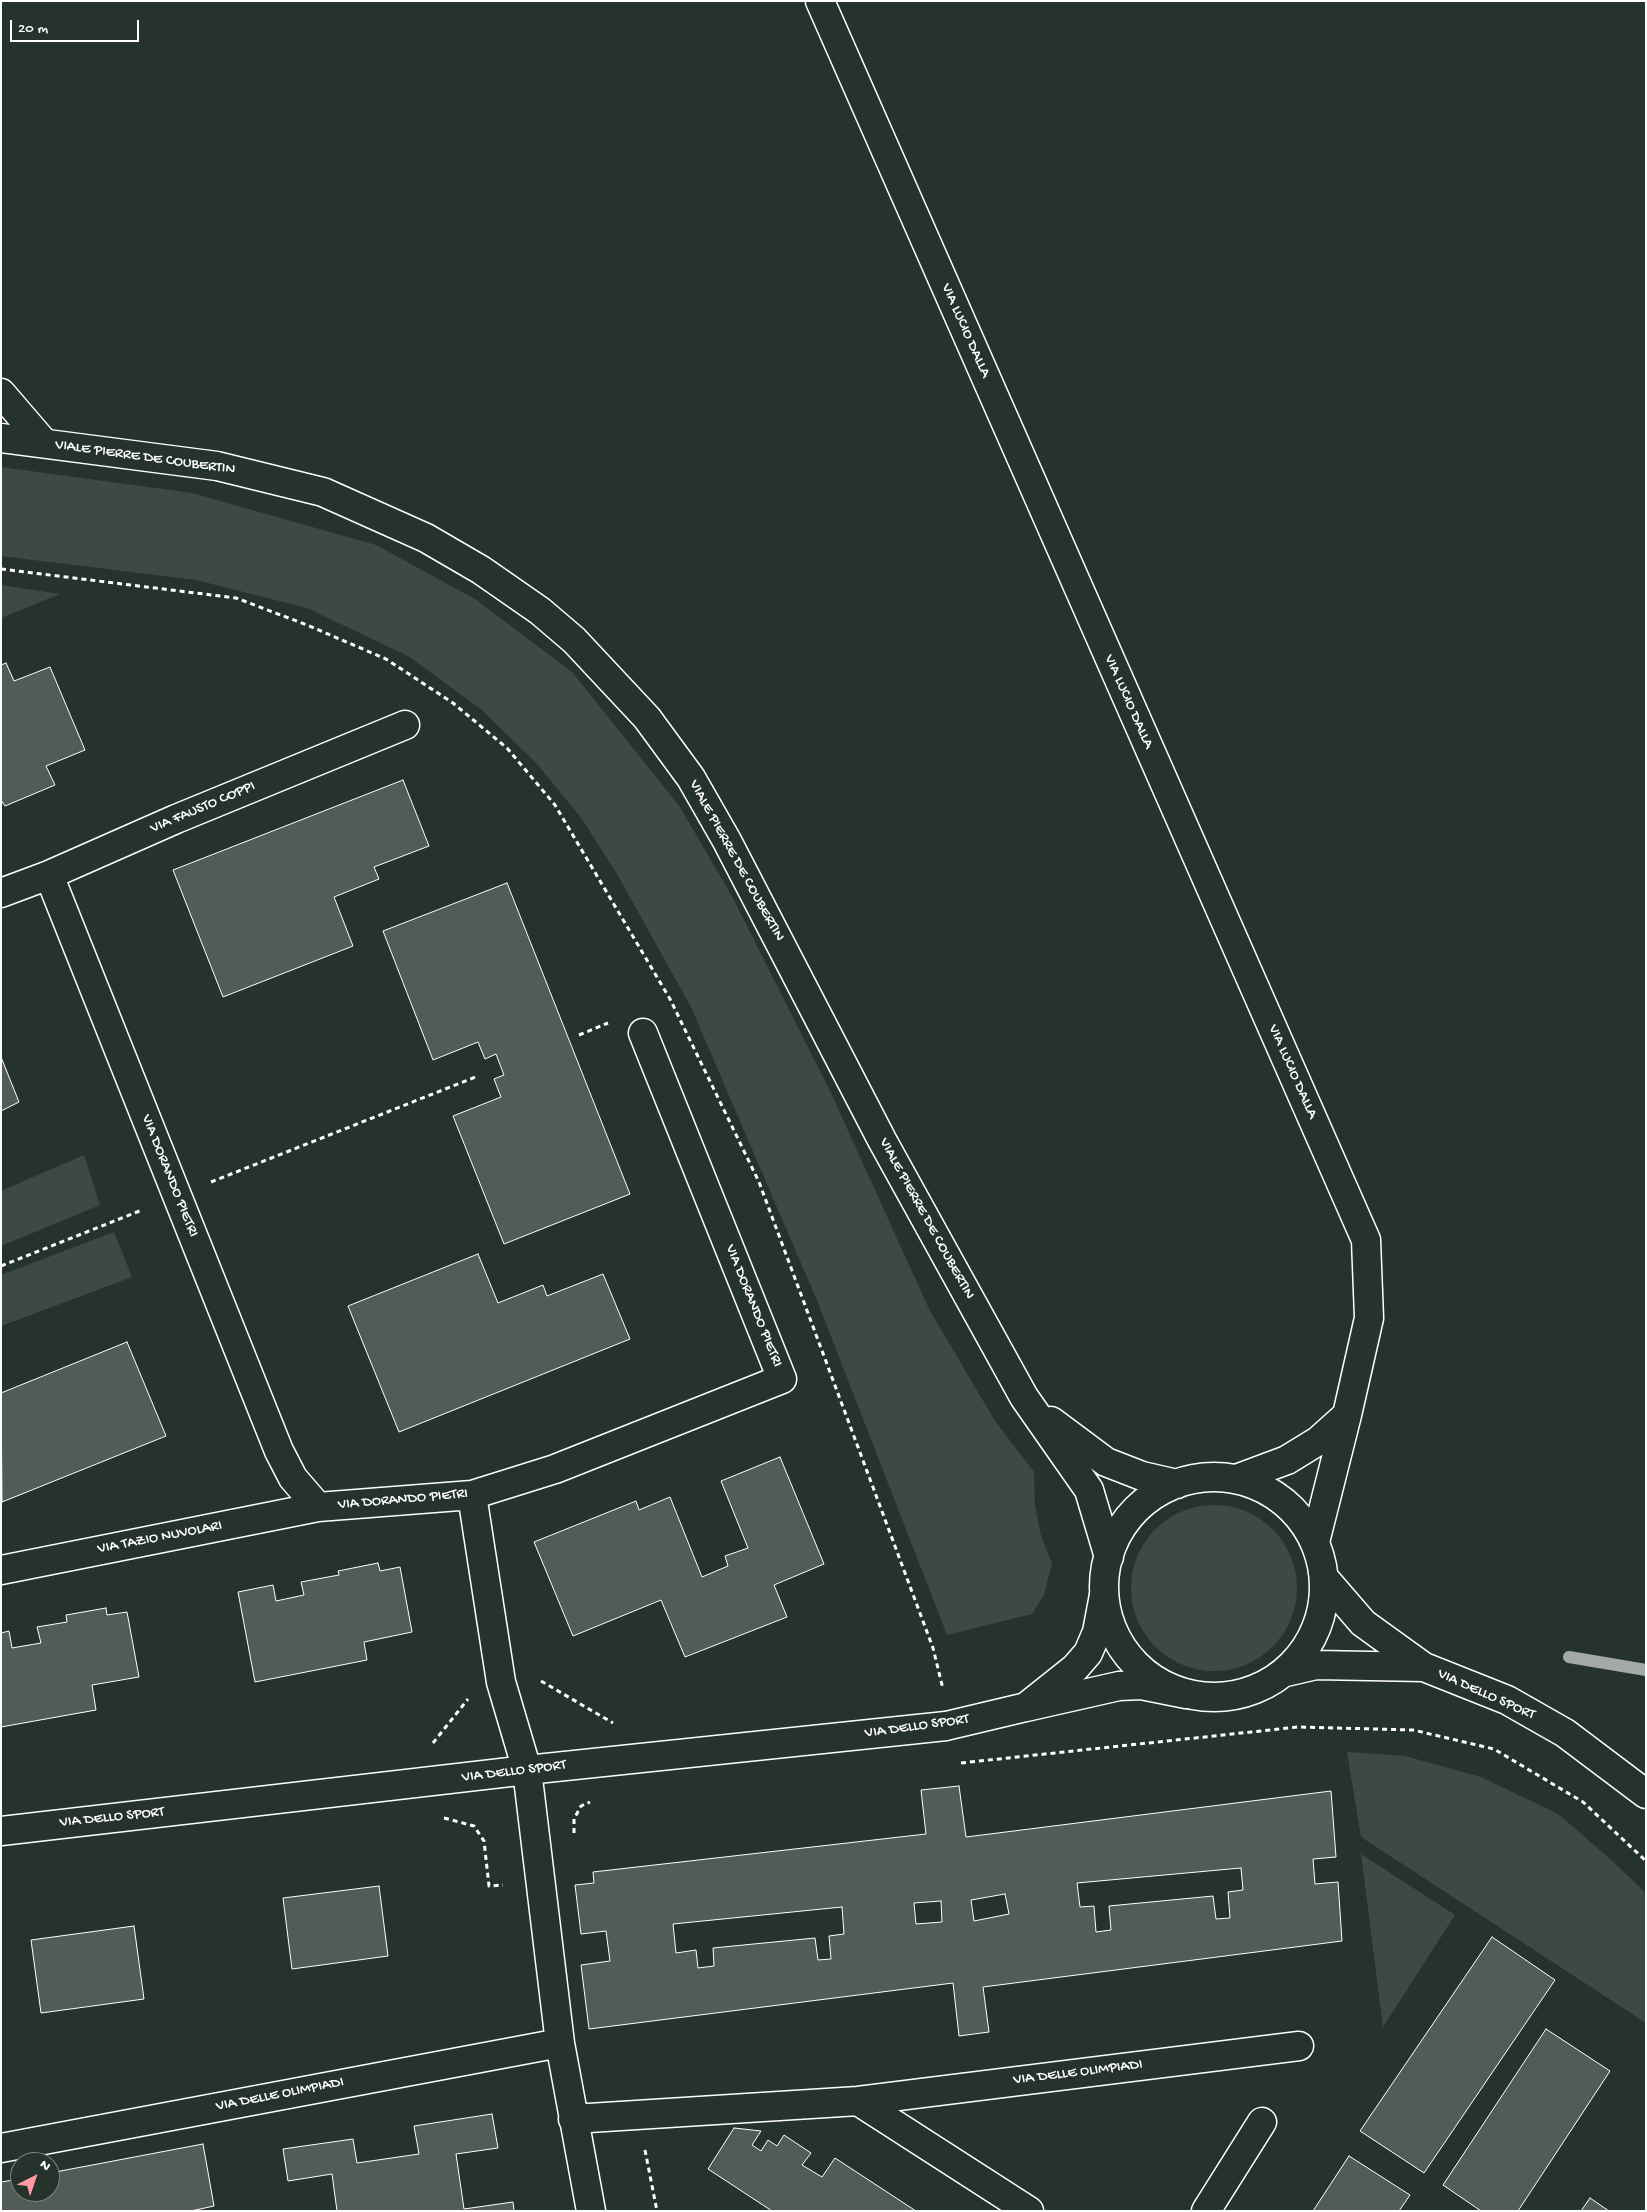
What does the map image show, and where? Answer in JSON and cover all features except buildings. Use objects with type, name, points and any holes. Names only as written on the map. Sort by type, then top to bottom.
[{"type":"street","name":"VIA LUCIO DALLA","points":[[820,1],[1366,1240],[1369,1318],[1315,1542]]},
{"type":"street","points":[[1,393],[44,443]]},
{"type":"street","name":"VIALE PIERRE DE COUBERTIN","points":[[1,438],[217,466],[323,492],[426,538],[481,570],[540,611],[574,640],[646,718],[691,778],[727,841],[882,1140],[1024,1397],[1035,1410],[1089,1490],[1109,1557]]},
{"type":"street","name":"VIA FAUSTO COPPI","points":[[1,893],[405,725]]},
{"type":"street","name":"VIA DORANDO PIETRI","points":[[48,875],[279,1451],[293,1478],[318,1507],[472,1494],[555,1469],[782,1379],[643,1033]]},
{"type":"street","name":"VIALE PIERRE DE COUBERTIN","points":[[1035,1410],[1106,1462],[1142,1476],[1177,1484]]},
{"type":"street","points":[[1236,1479],[1287,1460],[1318,1441],[1347,1415]]},
{"type":"street","name":"VIALE PIERRE DE COUBERTIN","points":[[1218,1477],[1236,1479],[1258,1485],[1276,1496],[1299,1517],[1315,1542],[1325,1579],[1322,1612],[1309,1645],[1286,1672],[1256,1690],[1221,1698],[1186,1694],[1154,1680],[1128,1656],[1111,1625],[1104,1595],[1109,1557],[1117,1535],[1134,1510],[1159,1492],[1188,1480],[1218,1477]]},
{"type":"street","points":[[472,1494],[502,1682],[527,1770],[560,2043],[592,2211]]},
{"type":"street","name":"VIA TAZIO NUVOLARI","points":[[1,1570],[318,1507]]},
{"type":"street","name":"VIA DELLO SPORT","points":[[1325,1579],[1363,1623],[1424,1667],[1507,1700],[1557,1728],[1646,1794]]},
{"type":"street","name":"VIA DELLO SPORT","points":[[1026,1707],[1075,1668],[1088,1653],[1102,1614],[1104,1595]]},
{"type":"street","name":"VIA DELLO SPORT","points":[[1286,1672],[1316,1665],[1424,1667]]},
{"type":"street","name":"VIA DELLO SPORT","points":[[1,1830],[527,1770],[946,1726],[1120,1686],[1141,1686],[1186,1694]]},
{"type":"street","name":"VIA DELLE OLIMPIADI","points":[[1,2148],[560,2043]]},
{"type":"street","name":"VIA DELLE OLIMPIADI","points":[[573,2119],[858,2101],[1299,2046]]},
{"type":"street","points":[[858,2101],[1029,2211]]},
{"type":"street","points":[[1206,2211],[1262,2122]]},
{"type":"path","points":[[1,569],[236,598],[360,647],[386,659],[453,703],[507,748],[555,804],[670,998],[759,1182],[933,1648],[943,1691],[934,1692]]},
{"type":"path","points":[[1,1266],[478,1076]]},
{"type":"path","points":[[431,1746],[476,1689],[530,1674],[614,1724]]},
{"type":"path","points":[[951,1764],[1298,1727],[1412,1730],[1494,1750],[1583,1802],[1646,1861]]},
{"type":"path","points":[[574,1837],[574,1819],[581,1806],[598,1799]]},
{"type":"path","points":[[438,1817],[474,1826],[484,1841],[489,1886],[540,1877]]},
{"type":"path","points":[[636,2150],[644,2149],[657,2211]]},
{"type":"shaded area","points":[[1,467],[192,493],[376,545],[475,599],[572,672],[680,807],[734,900],[831,1093],[929,1309],[995,1421],[1034,1472],[1035,1506],[1041,1536],[1052,1563],[1044,1595],[1032,1614],[947,1635],[818,1303],[691,1007],[617,874],[582,819],[537,764],[482,710],[408,656],[307,608],[196,580],[1,556]]},
{"type":"shaded area","points":[[1,585],[60,594],[1,618]]},
{"type":"shaded area","points":[[84,1155],[100,1205],[1,1246],[1,1191]]},
{"type":"shaded area","points":[[114,1232],[132,1277],[1,1326],[1,1275]]},
{"type":"shaded area","points":[[1222,1505],[1238,1508],[1253,1514],[1267,1523],[1279,1535],[1288,1549],[1294,1564],[1297,1588],[1296,1604],[1288,1627],[1279,1641],[1267,1653],[1253,1662],[1238,1668],[1206,1671],[1190,1668],[1175,1662],[1161,1653],[1149,1641],[1140,1627],[1134,1612],[1131,1580],[1134,1564],[1140,1549],[1149,1535],[1161,1523],[1175,1514],[1190,1508]]},
{"type":"shaded area","points":[[1347,1752],[1405,1756],[1481,1777],[1558,1814],[1609,1858],[1646,1893],[1646,2023],[1361,1837]]},
{"type":"shaded area","points":[[1361,1854],[1455,1915],[1383,2027]]},
{"type":"waterway","points":[[1569,1657],[1646,1670]]}]
